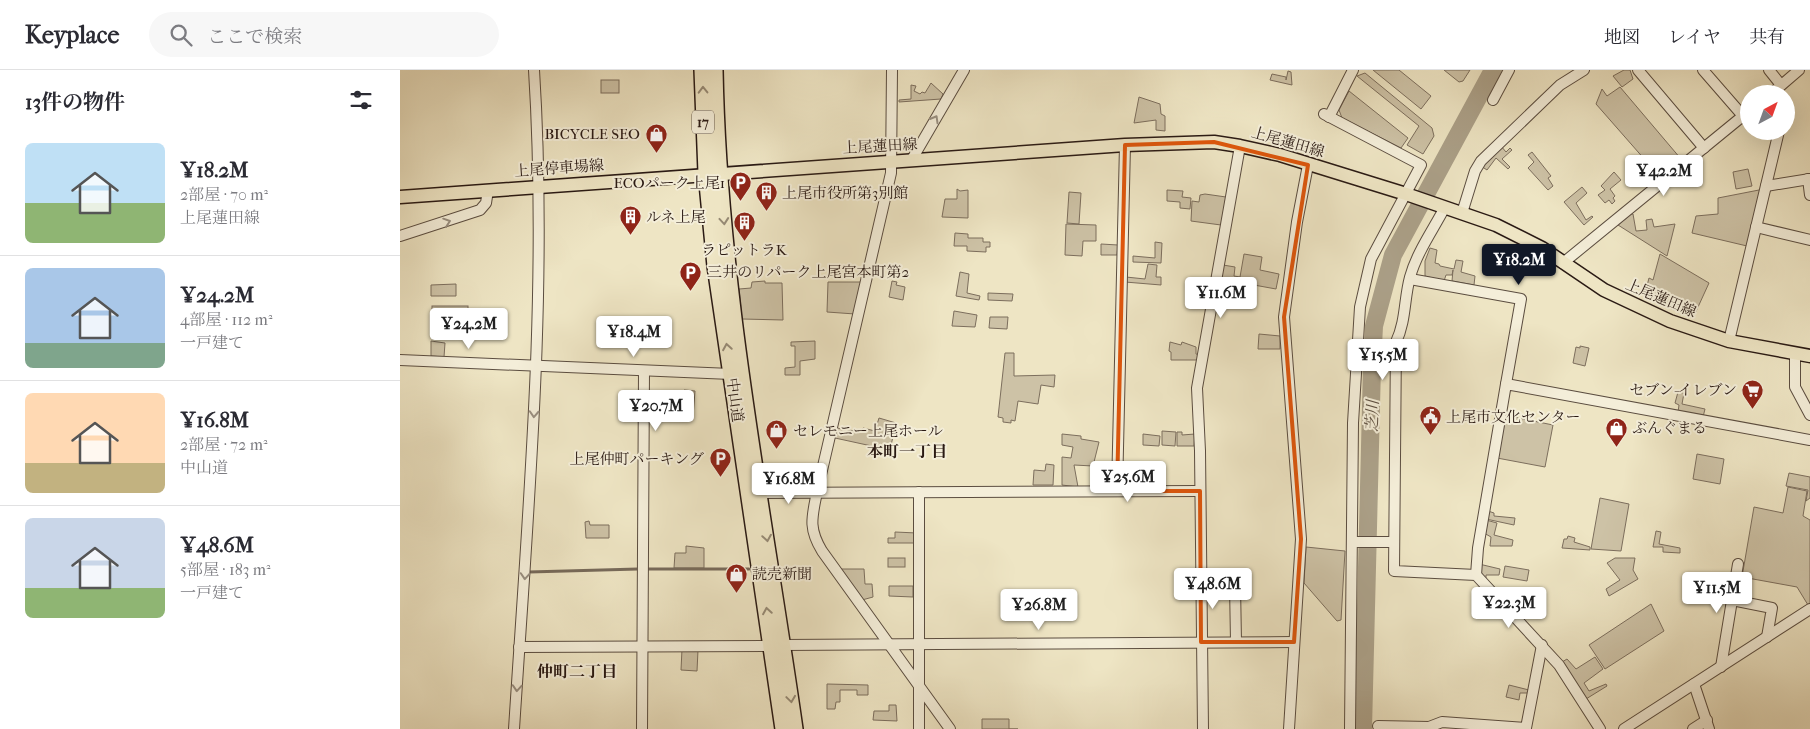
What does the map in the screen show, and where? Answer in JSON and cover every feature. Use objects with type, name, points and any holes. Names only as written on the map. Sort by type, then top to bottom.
[{"type":"highway","name":"中山道","points":[[702,70],[713,173],[760,493],[778,645],[783,729]]},
{"type":"highway","name":"中山道","points":[[715,70],[713,173],[715,266],[731,374],[778,645],[795,729]]},
{"type":"main road","name":"上尾蓮田線","points":[[713,173],[1125,145],[1191,142],[1240,146],[1409,195],[1462,213],[1522,237],[1604,290],[1646,312],[1728,341],[1810,356]]},
{"type":"main road","name":"上尾停車場線","points":[[400,197],[713,173]]},
{"type":"street","points":[[514,729],[536,365],[538,186],[534,70]]},
{"type":"street","points":[[892,70],[891,173],[817,492],[812,516],[813,535],[888,645],[950,729]]},
{"type":"street","points":[[911,161],[964,70]]},
{"type":"street","points":[[1350,729],[1353,423],[1360,307],[1371,259],[1409,195],[1421,165],[1327,115],[1353,70]]},
{"type":"street","points":[[1493,100],[1509,70]]},
{"type":"street","points":[[1462,213],[1475,171],[1481,161],[1560,85],[1584,70]]},
{"type":"street","points":[[1638,70],[1704,148]]},
{"type":"street","points":[[1703,70],[1740,108]]},
{"type":"street","points":[[1769,70],[1782,85],[1799,70]]},
{"type":"street","points":[[1563,263],[1740,119]]},
{"type":"street","points":[[1728,341],[1777,140]]},
{"type":"street","points":[[1117,491],[1125,145]]},
{"type":"street","points":[[1202,729],[1197,388],[1240,146]]},
{"type":"street","points":[[1289,729],[1301,540],[1284,317],[1294,238],[1308,165]]},
{"type":"street","points":[[1766,186],[1809,179],[1810,196]]},
{"type":"street","points":[[400,236],[480,210],[486,203],[488,190]]},
{"type":"street","points":[[1445,207],[1416,260],[1410,279],[1403,327],[1396,342],[1390,542],[1394,571],[1476,575],[1559,665],[1600,729]]},
{"type":"street","points":[[1756,227],[1810,240]]},
{"type":"street","points":[[1410,279],[1521,299],[1478,548],[1476,575]]},
{"type":"street","points":[[1795,354],[1795,387],[1810,415]]},
{"type":"street","points":[[400,360],[536,365],[644,372],[731,374]]},
{"type":"street","points":[[642,729],[644,372]]},
{"type":"street","points":[[1506,384],[1810,440]]},
{"type":"street","points":[[760,493],[1200,491]]},
{"type":"street","points":[[919,492],[919,729]]},
{"type":"street","points":[[1352,542],[1390,542]]},
{"type":"street","points":[[1720,668],[1738,564]]},
{"type":"street","points":[[1200,585],[1235,585],[1236,642]]},
{"type":"street","points":[[1732,600],[1772,608],[1767,637]]},
{"type":"street","points":[[1624,729],[1810,609]]},
{"type":"street","points":[[519,647],[1294,642]]},
{"type":"street","points":[[1378,726],[1429,728],[1442,722],[1526,728],[1542,645]]},
{"type":"street","points":[[1693,729],[1708,725],[1694,684]]},
{"type":"highlighted area","points":[[1214,142],[1308,165],[1284,317],[1301,539],[1294,642],[1201,642],[1200,491],[1117,491],[1125,145]]},
{"type":"shaded area","points":[[1373,70],[1399,70],[1431,96],[1421,109]]},
{"type":"shaded area","points":[[1444,70],[1470,70],[1463,81],[1459,82]]},
{"type":"shaded area","points":[[1624,70],[1630,70],[1633,79],[1622,87],[1613,76]]},
{"type":"shaded area","points":[[1288,71],[1291,72],[1292,85],[1270,80],[1272,74],[1286,77],[1286,80]]},
{"type":"shaded area","points":[[1365,73],[1432,128],[1434,136],[1423,154],[1407,145],[1419,126],[1357,76]]},
{"type":"shaded area","points":[[601,80],[619,80],[619,93],[601,93]]},
{"type":"shaded area","points":[[931,83],[943,94],[941,99],[899,102],[899,100],[911,99],[911,85],[916,86],[914,91],[920,94],[922,92],[925,93]]},
{"type":"shaded area","points":[[1620,87],[1681,159],[1660,177],[1596,104],[1602,89],[1607,96]]},
{"type":"shaded area","points":[[1349,91],[1408,138],[1401,148],[1342,118],[1339,110]]},
{"type":"shaded area","points":[[1139,97],[1160,104],[1161,114],[1165,116],[1165,131],[1156,130],[1156,120],[1134,123]]},
{"type":"shaded area","points":[[1501,146],[1506,152],[1510,148],[1512,150],[1502,159],[1510,167],[1508,169],[1496,158],[1487,170],[1481,166]]},
{"type":"shaded area","points":[[1532,152],[1551,176],[1548,178],[1553,186],[1548,190],[1528,168],[1534,162],[1528,155]]},
{"type":"shaded area","points":[[1748,169],[1752,186],[1736,189],[1733,172]]},
{"type":"shaded area","points":[[1614,172],[1621,180],[1610,189],[1615,196],[1613,198],[1615,201],[1612,204],[1609,200],[1605,203],[1598,195],[1605,190],[1601,186]]},
{"type":"shaded area","points":[[1582,187],[1587,193],[1576,203],[1586,220],[1593,217],[1584,225],[1564,202]]},
{"type":"shaded area","points":[[957,189],[960,191],[968,190],[968,218],[942,217],[945,199],[957,199]]},
{"type":"shaded area","points":[[1167,190],[1183,191],[1182,197],[1191,198],[1190,209],[1180,208],[1180,202],[1167,201]]},
{"type":"shaded area","points":[[1759,190],[1762,193],[1747,246],[1692,233],[1696,216],[1718,214],[1718,198]]},
{"type":"shaded area","points":[[1069,192],[1081,193],[1079,224],[1067,223]]},
{"type":"shaded area","points":[[1200,195],[1226,197],[1221,225],[1191,221],[1192,201],[1199,202]]},
{"type":"shaded area","points":[[1633,214],[1636,231],[1647,230],[1646,220],[1652,219],[1654,227],[1675,224],[1667,256],[1618,225]]},
{"type":"shaded area","points":[[1066,224],[1096,225],[1096,241],[1083,241],[1082,256],[1065,255]]},
{"type":"shaded area","points":[[955,233],[968,234],[968,238],[983,238],[983,242],[990,242],[990,247],[986,247],[986,252],[967,251],[967,246],[954,246]]},
{"type":"shaded area","points":[[1155,242],[1162,243],[1161,263],[1133,262],[1133,256],[1155,258]]},
{"type":"shaded area","points":[[1101,244],[1118,245],[1117,255],[1101,255]]},
{"type":"shaded area","points":[[1430,248],[1437,250],[1435,263],[1440,266],[1454,269],[1456,260],[1463,261],[1461,272],[1475,276],[1474,285],[1452,281],[1453,270],[1452,275],[1446,275],[1444,281],[1425,276],[1425,261]]},
{"type":"shaded area","points":[[1244,254],[1262,257],[1260,270],[1279,274],[1276,289],[1221,279],[1223,265],[1235,267],[1234,276],[1240,277]]},
{"type":"shaded area","points":[[1660,254],[1709,283],[1693,318],[1644,297],[1649,278],[1653,280]]},
{"type":"shaded area","points":[[1148,264],[1157,265],[1156,277],[1161,277],[1161,285],[1125,282],[1126,277],[1145,279]]},
{"type":"shaded area","points":[[960,272],[969,274],[967,293],[980,296],[979,300],[956,296]]},
{"type":"shaded area","points":[[765,281],[765,283],[782,283],[783,320],[742,319],[739,289],[751,288],[752,282]]},
{"type":"shaded area","points":[[892,281],[897,282],[896,285],[905,287],[903,300],[889,297]]},
{"type":"shaded area","points":[[828,282],[862,282],[855,314],[827,312]]},
{"type":"shaded area","points":[[456,284],[456,296],[431,296],[431,285]]},
{"type":"shaded area","points":[[988,293],[1013,294],[1012,301],[988,300]]},
{"type":"shaded area","points":[[432,306],[468,306],[468,316],[432,316]]},
{"type":"shaded area","points":[[954,311],[977,315],[975,327],[952,326]]},
{"type":"shaded area","points":[[990,317],[1008,317],[1007,329],[989,328]]},
{"type":"shaded area","points":[[1259,334],[1280,336],[1280,349],[1258,349]]},
{"type":"shaded area","points":[[431,341],[445,343],[444,357],[431,356]]},
{"type":"shaded area","points":[[815,341],[815,359],[800,361],[800,375],[785,375],[785,368],[795,367],[795,346],[791,346],[791,342]]},
{"type":"shaded area","points":[[1170,342],[1181,345],[1182,342],[1196,347],[1196,354],[1200,355],[1199,360],[1171,360]]},
{"type":"shaded area","points":[[1580,346],[1589,348],[1585,366],[1573,363],[1576,347],[1580,348]]},
{"type":"shaded area","points":[[1005,353],[1014,353],[1014,376],[1055,375],[1054,387],[1041,385],[1038,404],[1018,401],[1015,421],[1011,420],[1011,423],[1003,422],[1003,418],[998,417]]},
{"type":"shaded area","points":[[684,390],[695,391],[693,417],[682,416]]},
{"type":"shaded area","points":[[1678,392],[1684,393],[1682,404],[1705,409],[1703,417],[1678,412],[1679,405],[1675,403]]},
{"type":"shaded area","points":[[1504,415],[1553,425],[1545,467],[1497,458]]},
{"type":"shaded area","points":[[879,418],[896,423],[890,450],[835,438],[837,428],[861,432],[863,428],[875,431]]},
{"type":"shaded area","points":[[1162,431],[1176,432],[1175,446],[1162,445]]},
{"type":"shaded area","points":[[1177,432],[1182,432],[1182,435],[1195,434],[1194,446],[1177,446]]},
{"type":"shaded area","points":[[1062,434],[1081,436],[1081,439],[1099,442],[1093,466],[1074,465],[1078,487],[1062,485],[1062,457],[1071,458],[1073,447],[1062,445]]},
{"type":"shaded area","points":[[1143,434],[1160,436],[1159,446],[1143,445]]},
{"type":"shaded area","points":[[1697,454],[1724,459],[1720,484],[1693,479]]},
{"type":"shaded area","points":[[1046,464],[1054,465],[1053,485],[1033,485],[1034,470],[1045,471]]},
{"type":"shaded area","points":[[1789,473],[1810,477],[1810,498],[1806,501],[1808,490],[1786,486]]},
{"type":"shaded area","points":[[1788,487],[1807,491],[1803,516],[1810,520],[1810,603],[1808,605],[1797,587],[1742,577],[1754,507],[1783,513]]},
{"type":"shaded area","points":[[1600,498],[1629,504],[1621,551],[1591,549]]},
{"type":"shaded area","points":[[1488,511],[1494,513],[1494,516],[1515,518],[1514,525],[1486,519]]},
{"type":"shaded area","points":[[1486,520],[1497,523],[1494,535],[1513,540],[1512,546],[1490,546],[1491,537],[1484,533]]},
{"type":"shaded area","points":[[589,521],[590,525],[609,525],[609,538],[586,538],[585,522]]},
{"type":"shaded area","points":[[1656,531],[1661,532],[1659,544],[1680,548],[1680,553],[1663,552],[1663,547],[1653,547]]},
{"type":"shaded area","points":[[895,532],[917,533],[916,543],[888,543],[888,538],[895,538]]},
{"type":"shaded area","points":[[1568,536],[1575,538],[1574,542],[1590,547],[1590,550],[1562,548],[1564,539],[1567,539]]},
{"type":"shaded area","points":[[686,546],[704,548],[704,568],[674,568],[675,553],[686,553]]},
{"type":"shaded area","points":[[1306,547],[1345,551],[1341,620],[1337,621],[1304,583]]},
{"type":"shaded area","points":[[888,558],[905,558],[905,567],[888,567]]},
{"type":"shaded area","points":[[1615,558],[1635,558],[1633,570],[1638,579],[1609,596],[1606,589],[1620,580],[1607,563]]},
{"type":"shaded area","points":[[1479,564],[1500,569],[1499,575],[1486,575],[1486,579],[1480,572]]},
{"type":"shaded area","points":[[1505,566],[1529,570],[1527,581],[1503,577]]},
{"type":"shaded area","points":[[841,569],[864,569],[865,584],[872,584],[873,597],[862,600]]},
{"type":"shaded area","points":[[889,586],[913,586],[913,597],[889,596]]},
{"type":"shaded area","points":[[1651,604],[1664,631],[1605,669],[1589,645]]},
{"type":"shaded area","points":[[682,649],[698,650],[697,671],[681,670]]},
{"type":"shaded area","points":[[1595,657],[1603,669],[1584,683],[1589,691],[1606,684],[1607,686],[1586,699],[1562,662],[1567,659],[1576,669]]},
{"type":"shaded area","points":[[827,684],[868,685],[868,695],[857,695],[857,690],[840,690],[840,702],[836,702],[835,709],[827,709]]},
{"type":"shaded area","points":[[1509,685],[1529,690],[1529,693],[1520,693],[1519,700],[1506,697]]},
{"type":"shaded area","points":[[889,705],[896,705],[897,721],[873,720],[874,711],[889,711]]},
{"type":"shaded area","points":[[982,719],[1009,719],[1009,729],[982,729]]},
{"type":"waterway","name":"芝川","points":[[1363,729],[1374,326],[1393,255],[1493,70]]},
{"type":"waterway","points":[[529,572],[638,569]]},
{"type":"waterway","points":[[646,569],[749,569]]},
{"type":"place","name":"BICYCLE SEO","points":[[656,153]]},
{"type":"place","name":"ECOパーク上尾1","points":[[741,202]]},
{"type":"place","name":"上尾市役所第3別館","points":[[766,212]]},
{"type":"place","name":"ルネ上尾","points":[[630,236]]},
{"type":"place","name":"ラピットラK","points":[[744,241]]},
{"type":"place","name":"三井のリパーク上尾宮本町第2","points":[[691,291]]},
{"type":"place","name":"セブン-イレブン","points":[[1753,409]]},
{"type":"place","name":"上尾市文化センター","points":[[1430,436]]},
{"type":"place","name":"ぶんぐまる","points":[[1616,447]]},
{"type":"place","name":"セレモニー上尾ホール","points":[[777,450]]},
{"type":"place","name":"上尾仲町パーキング","points":[[720,478]]},
{"type":"place","name":"読売新聞","points":[[736,593]]},
{"type":"district","name":"本町一丁目","points":[[907,451]]},
{"type":"district","name":"仲町二丁目","points":[[577,671]]}]
